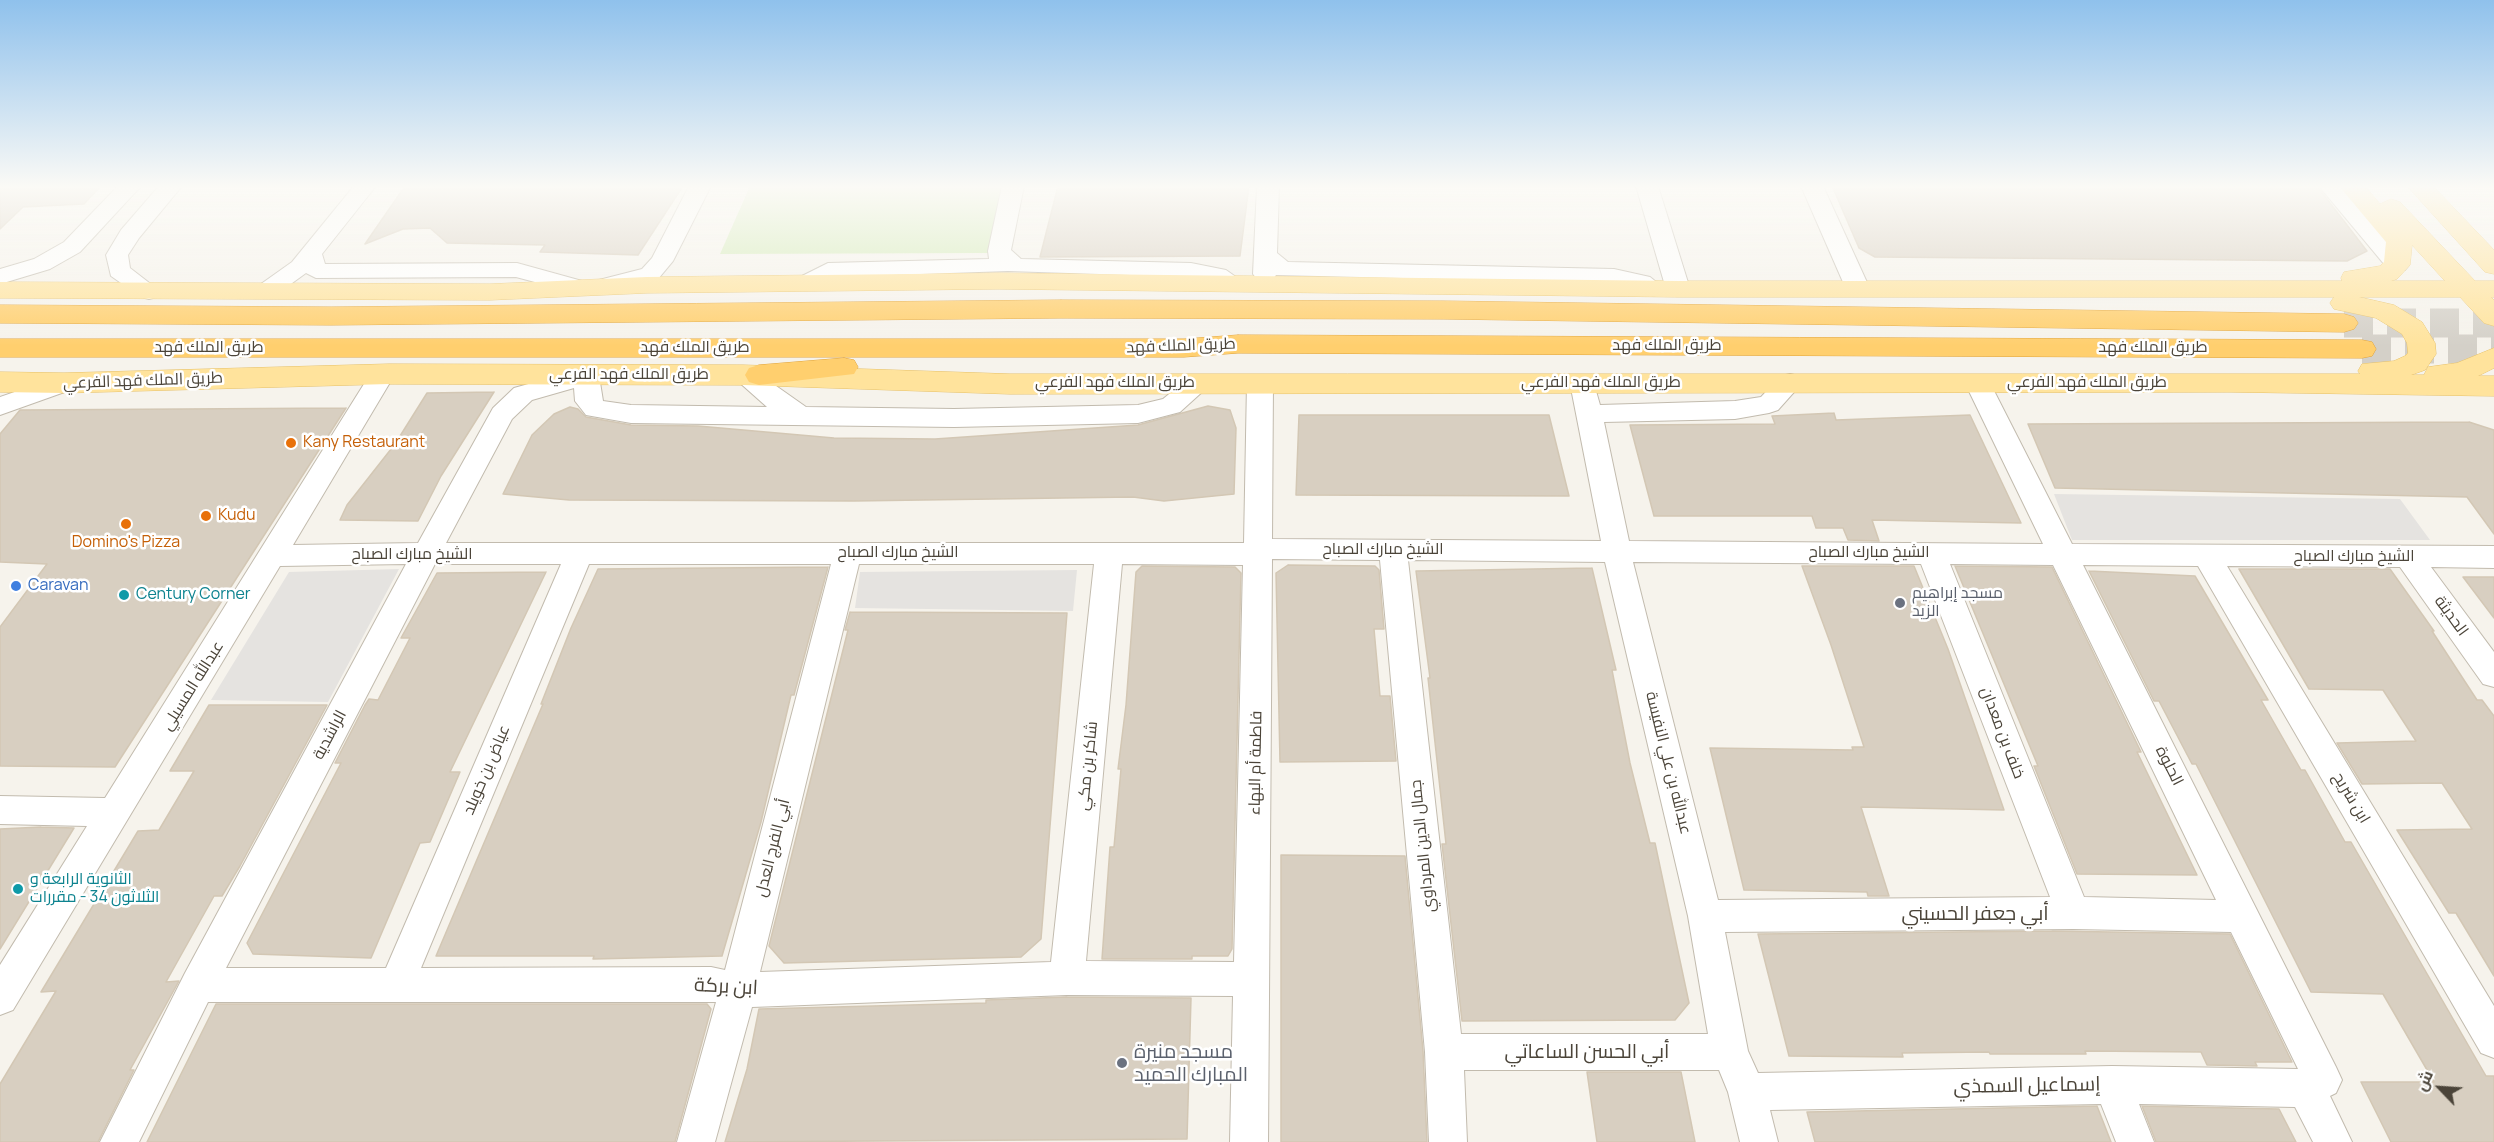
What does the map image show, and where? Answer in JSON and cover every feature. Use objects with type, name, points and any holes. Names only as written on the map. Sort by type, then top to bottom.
[{"type":"highway","points":[[490,292],[974,300],[1061,309]]},
{"type":"highway","name":"طريق الملك فهد","points":[[0,314],[343,315],[1061,309],[1444,310],[2344,323]]},
{"type":"highway","name":"طريق الملك فهد","points":[[0,348],[1184,348],[1250,344],[2362,349]]},
{"type":"highway","points":[[751,375],[835,367],[980,367],[1093,362],[1184,348]]},
{"type":"main road","points":[[2238,291],[2270,278],[2361,278],[2388,273],[2397,265],[2398,239]]},
{"type":"main road","points":[[2421,239],[2494,317]]},
{"type":"main road","points":[[2469,239],[2494,266]]},
{"type":"main road","points":[[0,290],[149,292],[269,289],[315,271],[490,292],[592,287],[806,283],[1231,282],[1665,289],[2238,291],[2494,289]]},
{"type":"main road","points":[[2118,291],[2178,298],[2347,303],[2372,308],[2395,317],[2412,328],[2421,343],[2422,354],[2415,363],[2397,370],[2301,374],[2230,382]]},
{"type":"main road","points":[[2230,382],[2462,372],[2494,357]]},
{"type":"main road","name":"طريق الملك فهد الفرعي","points":[[0,382],[64,383],[383,374],[751,375],[1010,384],[2230,382]]},
{"type":"main road","points":[[2230,382],[2494,386]]},
{"type":"main road","points":[[2230,382],[2437,392],[2494,403]]},
{"type":"street","points":[[0,277],[56,257],[80,239]]},
{"type":"street","points":[[87,239],[98,243],[118,239]]},
{"type":"street","points":[[126,239],[117,255],[119,271],[149,292]]},
{"type":"street","points":[[315,271],[333,239]]},
{"type":"street","points":[[269,289],[300,267],[315,271],[517,270],[592,287],[650,274],[662,261],[673,239]]},
{"type":"street","points":[[806,283],[828,270],[1001,266],[999,251],[1002,239]]},
{"type":"street","points":[[1265,283],[1266,239]]},
{"type":"street","points":[[1266,255],[1282,269],[1614,276],[1665,289],[1656,239]]},
{"type":"street","points":[[1836,239],[1858,289]]},
{"type":"street","points":[[2375,239],[2397,265]]},
{"type":"street","points":[[999,251],[1015,266],[1191,270],[1218,275],[1231,282]]},
{"type":"street","name":"عبدالله المسيلي","points":[[0,998],[383,374]]},
{"type":"street","points":[[751,375],[770,397],[803,418]]},
{"type":"street","points":[[586,376],[588,402],[595,409],[631,414],[803,418],[954,418],[1138,414],[1171,406],[1199,383]]},
{"type":"street","name":"الراشدية","points":[[119,1142],[198,985],[502,414],[523,393],[586,376]]},
{"type":"street","points":[[1590,414],[1735,410],[1769,404],[1790,382]]},
{"type":"street","points":[[0,406],[64,383]]},
{"type":"street","name":"فاطمة أم البهاء","points":[[1249,1142],[1260,383]]},
{"type":"street","name":"عبدالله بن علي النفيسة","points":[[1582,383],[1617,553],[1705,916],[1730,1052],[1747,1092],[1759,1142]]},
{"type":"street","name":"الحلوة","points":[[1978,383],[2244,916],[2323,1080],[2306,1088]]},
{"type":"street","points":[[954,418],[1010,384]]},
{"type":"street","name":"الشيخ مبارك الصباح","points":[[273,556],[848,553],[1258,554],[1269,549],[2494,557]]},
{"type":"street","name":"جمال الدين المرداوي","points":[[1393,550],[1444,1052],[1448,1142]]},
{"type":"street","name":"خلف بن معدان","points":[[1931,552],[2073,913]]},
{"type":"street","name":"أبي الفرج العدل","points":[[696,1142],[738,990],[848,553]]},
{"type":"street","name":"شاكر بن مكي","points":[[1068,978],[1109,553]]},
{"type":"street","name":"عياض بن خويلد","points":[[396,985],[579,555]]},
{"type":"street","name":"ابن شريح","points":[[2207,556],[2494,1040]]},
{"type":"street","name":"الحديثة","points":[[2409,558],[2494,675]]},
{"type":"street","points":[[0,810],[116,812]]},
{"type":"street","name":"أبي جعفر الحسيني","points":[[1705,916],[2073,913],[2244,916]]},
{"type":"street","name":"ابن بركة","points":[[198,985],[711,984],[738,990],[1068,978],[1253,979]]},
{"type":"street","name":"أبي الحسن الساعاتي","points":[[1444,1052],[1730,1052]]},
{"type":"street","points":[[2112,1085],[2135,1142]]},
{"type":"street","name":"إسماعيل السمذي","points":[[1747,1092],[2112,1085],[2306,1088]]},
{"type":"street","points":[[2306,1088],[2333,1142]]},
{"type":"green space","points":[[726,239],[997,239],[994,253],[720,254]]},
{"type":"shaded area","points":[[2054,494],[2400,499],[2430,540],[2072,540]]},
{"type":"shaded area","points":[[399,569],[328,702],[211,700],[289,572]]},
{"type":"shaded area","points":[[1077,570],[1073,611],[855,608],[860,572]]},
{"type":"building","points":[[443,239],[648,239],[638,255],[540,252],[545,245],[447,243]]},
{"type":"building","points":[[1044,239],[1242,239],[1240,256],[1040,257]]},
{"type":"building","points":[[1855,239],[2358,239],[2367,251],[2347,261],[1875,257],[1859,248]]},
{"type":"building","points":[[494,392],[441,476],[418,521],[340,520],[347,505],[395,444],[427,393]]},
{"type":"building","points":[[1208,406],[1230,410],[1236,428],[1234,494],[1164,501],[1133,497],[854,501],[569,500],[503,494],[532,435],[554,414],[570,407],[578,409],[586,417],[631,425],[698,426],[834,438],[935,439],[1138,425]]},
{"type":"building","name":"Century Corner","points":[[346,408],[115,767],[0,766],[0,627],[47,564],[0,562],[0,434],[20,410]]},
{"type":"building","points":[[1834,413],[1836,420],[1970,415],[2021,523],[1872,520],[1879,541],[1848,540],[1843,528],[1816,528],[1812,516],[1654,516],[1630,425],[1775,424],[1772,416]]},
{"type":"building","points":[[1299,415],[1549,415],[1569,496],[1296,495]]},
{"type":"building","points":[[2469,422],[2494,430],[2494,534],[2467,497],[2055,488],[2028,424]]},
{"type":"building","points":[[1288,565],[1375,566],[1379,570],[1384,629],[1374,629],[1380,696],[1390,696],[1396,761],[1280,762],[1276,573]]},
{"type":"building","points":[[1142,566],[1235,567],[1241,573],[1232,949],[1228,956],[1192,956],[1192,959],[1102,959],[1110,847],[1114,847],[1121,769],[1118,769],[1126,705],[1136,572]]},
{"type":"building","points":[[1802,566],[1914,566],[1948,649],[2004,810],[1861,807],[1889,896],[1868,896],[1867,892],[1744,890],[1710,748],[1853,750],[1852,747],[1864,747],[1831,645]]},
{"type":"building","points":[[1955,566],[2052,567],[2141,752],[2137,752],[2197,875],[2077,874],[2034,766],[2038,766]]},
{"type":"building","points":[[828,567],[794,695],[791,695],[761,822],[722,956],[593,959],[594,956],[436,956],[543,704],[541,704],[571,628],[598,569]]},
{"type":"building","points":[[1592,568],[1616,670],[1612,670],[1630,763],[1650,843],[1655,843],[1689,1003],[1675,1020],[1462,1021],[1442,844],[1446,844],[1428,678],[1430,678],[1416,571]]},
{"type":"building","points":[[2239,569],[2390,569],[2434,631],[2432,631],[2477,700],[2482,700],[2494,716],[2494,976],[2456,913],[2449,913],[2397,830],[2472,829],[2442,783],[2362,784],[2337,743],[2416,741],[2383,690],[2309,689]]},
{"type":"building","points":[[2089,571],[2195,576],[2268,700],[2261,700],[2301,770],[2305,770],[2345,842],[2351,842],[2486,1076],[2494,1076],[2494,1142],[2391,1142],[2361,1082],[2434,1082],[2383,994],[2311,992],[2196,764],[2192,764],[2159,701],[2154,701]]},
{"type":"building","points":[[546,572],[450,772],[460,772],[430,842],[420,843],[371,958],[253,954],[247,943],[341,763],[335,763],[365,705],[369,699],[378,700],[410,638],[401,638],[437,573]]},
{"type":"building","points":[[2463,577],[2494,577],[2494,618]]},
{"type":"building","points":[[850,612],[1067,613],[1041,939],[1021,957],[784,963],[769,946],[848,630],[845,630]]},
{"type":"building","points":[[209,705],[327,705],[240,866],[222,896],[214,896],[166,982],[179,981],[130,1070],[134,1070],[98,1142],[0,1142],[0,1084],[56,991],[41,992],[138,831],[159,830],[194,771],[170,771]]},
{"type":"building","name":"الثانوية الرابعة و الثلاثون 34 - مقررات","points":[[74,828],[0,949],[0,829]]},
{"type":"building","points":[[1281,855],[1405,856],[1423,1051],[1427,1142],[1281,1142]]},
{"type":"building","points":[[2052,931],[2230,934],[2292,1062],[2255,1062],[2257,1066],[2207,1065],[2201,1052],[2085,1051],[2086,1054],[1990,1054],[1989,1052],[1902,1053],[1903,1057],[1789,1056],[1758,934]]},
{"type":"building","points":[[1067,997],[1191,998],[1187,1139],[725,1142],[747,1069],[759,1009],[986,1003],[986,1000]]},
{"type":"building","points":[[216,1004],[707,1004],[711,1009],[675,1142],[147,1142]]},
{"type":"building","points":[[1587,1072],[1681,1072],[1695,1142],[1597,1142]]},
{"type":"building","points":[[2097,1106],[2111,1142],[1815,1142],[1807,1112]]},
{"type":"building","points":[[2142,1106],[2279,1109],[2296,1142],[2156,1142]]},
{"type":"tunnel","points":[[2344,323],[2494,323]]},
{"type":"tunnel","points":[[2362,349],[2494,349]]},
{"type":"place","name":"Kany Restaurant","points":[[291,443]]},
{"type":"place","name":"Kudu","points":[[206,516]]},
{"type":"place","name":"Domino's Pizza","points":[[126,524]]},
{"type":"place","name":"Caravan","points":[[16,586]]},
{"type":"place","name":"Century Corner","points":[[124,595]]},
{"type":"place","name":"مسجد إبراهيم الزيد","points":[[1900,603]]},
{"type":"place","name":"الثانوية الرابعة و الثلاثون 34 - مقررات","points":[[18,889]]},
{"type":"place","name":"مسجد منيرة المبارك الحميد","points":[[1122,1063]]}]
